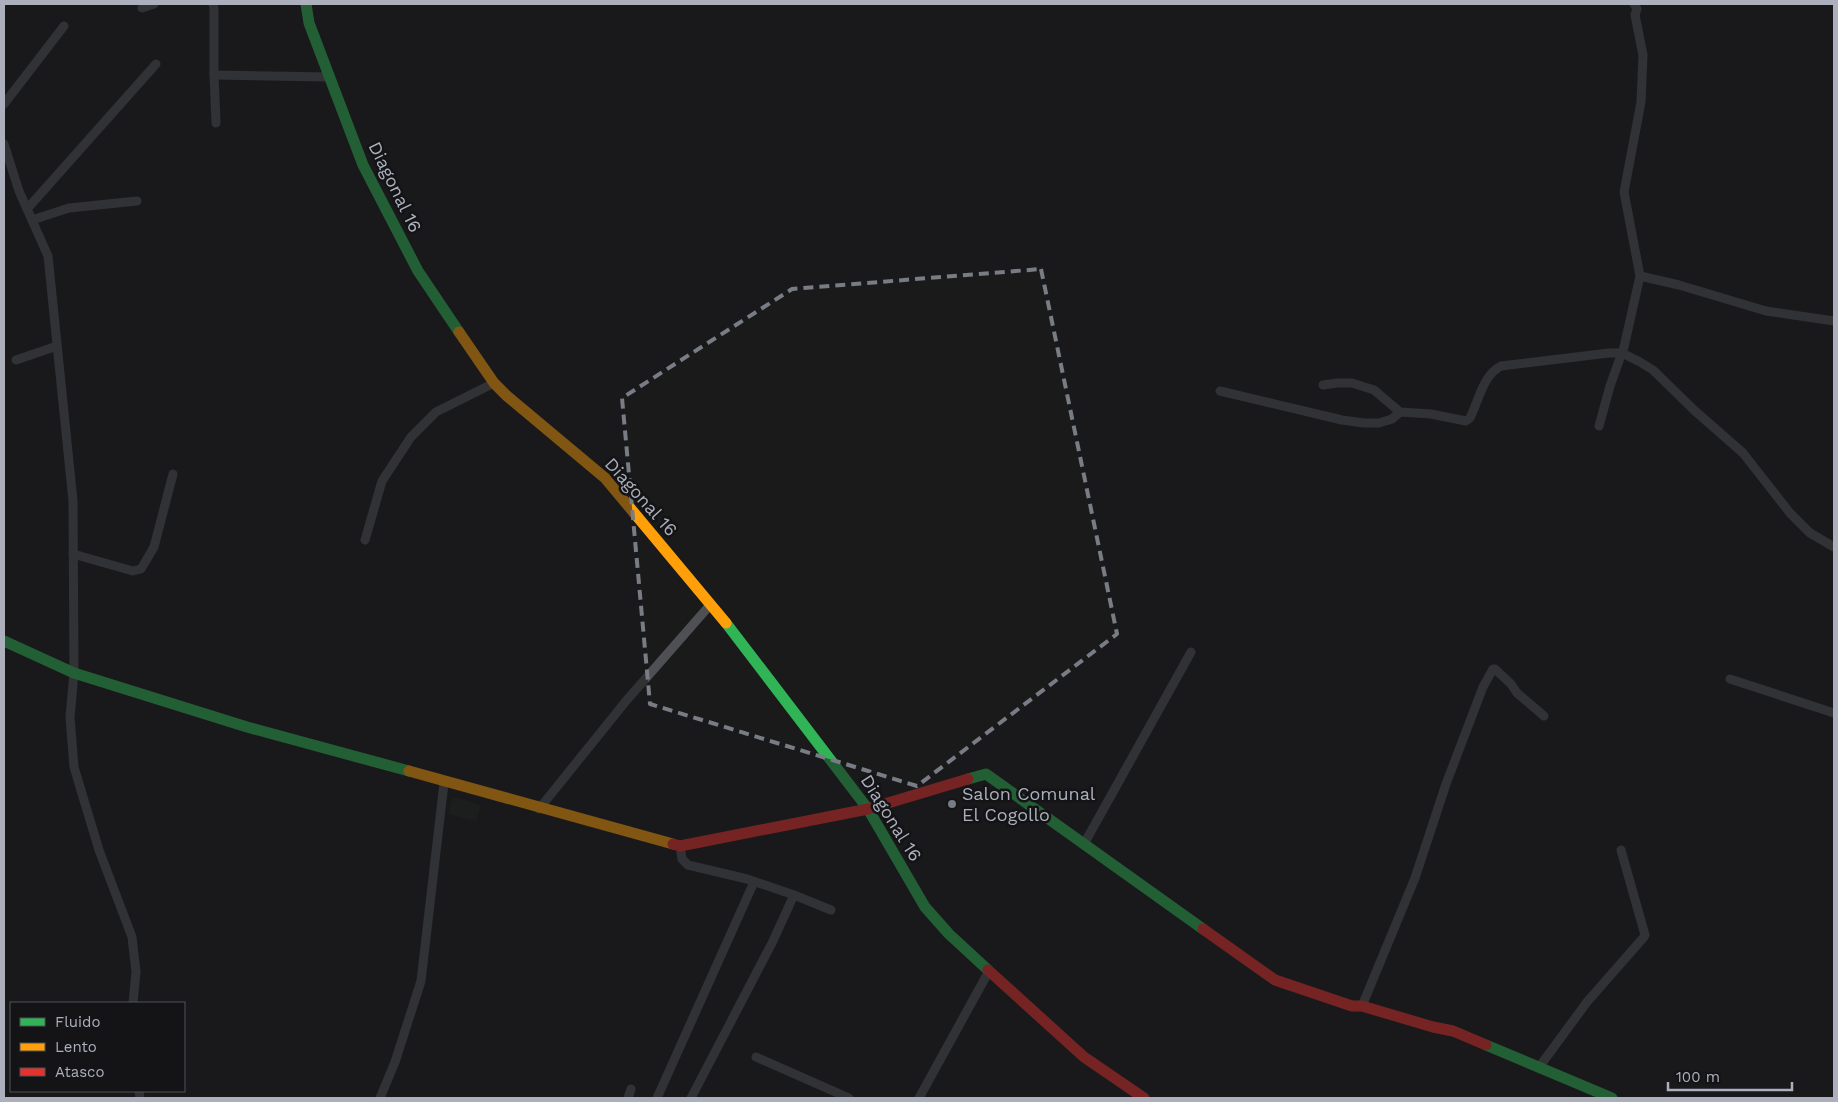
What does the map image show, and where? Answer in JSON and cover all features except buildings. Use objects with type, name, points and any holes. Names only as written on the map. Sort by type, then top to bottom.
[{"type":"street","points":[[142,8],[154,4]]},
{"type":"street","points":[[213,4],[216,123]]},
{"type":"street","name":"Diagonal 16","points":[[306,4],[308,23],[363,165],[418,271],[494,383],[605,478],[737,636],[868,809],[925,907],[949,934],[1084,1057],[1144,1098]]},
{"type":"street","points":[[1599,426],[1610,386],[1622,353],[1640,276],[1624,192],[1641,102],[1643,55],[1635,15],[1638,5]]},
{"type":"street","points":[[4,104],[64,26]]},
{"type":"street","points":[[28,209],[156,64]]},
{"type":"street","points":[[214,75],[330,77]]},
{"type":"street","points":[[4,144],[20,192],[48,256],[73,501],[74,673],[70,717],[74,767],[99,850],[132,937],[136,972],[133,1002]]},
{"type":"street","points":[[32,220],[70,208],[137,201]]},
{"type":"street","points":[[1640,276],[1679,285],[1766,311],[1834,321]]},
{"type":"street","points":[[16,360],[57,346]]},
{"type":"street","points":[[1323,385],[1352,383],[1374,390],[1400,412],[1431,414],[1466,421],[1470,418],[1487,377],[1494,370],[1502,366],[1594,354],[1622,353],[1653,370],[1694,410],[1714,426],[1743,453],[1790,513],[1810,533],[1834,548]]},
{"type":"street","points":[[365,540],[382,481],[411,437],[436,412],[494,383]]},
{"type":"street","points":[[1220,391],[1364,424],[1379,423],[1392,419],[1400,412]]},
{"type":"street","points":[[73,554],[133,571],[141,570],[154,547],[173,474]]},
{"type":"street","points":[[539,809],[626,701],[710,605]]},
{"type":"street","points":[[4,641],[74,673],[247,727],[444,783],[680,846],[868,809],[986,774],[1275,980],[1352,1006],[1362,1006],[1433,1027],[1453,1030],[1612,1098]]},
{"type":"street","points":[[1084,844],[1191,652]]},
{"type":"street","points":[[1362,1006],[1415,878],[1446,784],[1493,669],[1544,716]]},
{"type":"street","points":[[1730,679],[1834,713]]},
{"type":"street","points":[[380,1098],[421,981],[444,783]]},
{"type":"street","points":[[680,846],[682,859],[688,864],[754,882],[831,910]]},
{"type":"street","points":[[1540,1066],[1587,1002],[1645,935],[1621,850]]},
{"type":"street","points":[[657,1098],[754,882]]},
{"type":"street","points":[[691,1098],[772,943],[794,895]]},
{"type":"street","points":[[919,1098],[989,970]]},
{"type":"street","points":[[756,1057],[849,1098]]},
{"type":"street","points":[[628,1098],[631,1089]]},
{"type":"highlighted area","points":[[1041,269],[1117,634],[917,786],[650,704],[622,398],[792,289]]},
{"type":"shaded area","points":[[453,797],[481,805],[476,821],[448,814]]},
{"type":"traffic: fast","points":[[306,4],[309,23],[363,165],[418,271],[459,332]]},
{"type":"traffic: fast","points":[[726,623],[868,809],[925,907],[949,934],[988,970]]},
{"type":"traffic: fast","points":[[4,641],[74,673],[247,727],[409,771]]},
{"type":"traffic: fast","points":[[968,779],[986,774],[1203,929]]},
{"type":"traffic: fast","points":[[1486,1045],[1612,1098]]},
{"type":"traffic: slow","points":[[459,332],[494,383],[605,478],[726,623]]},
{"type":"traffic: slow","points":[[409,771],[673,844]]},
{"type":"traffic: jam","points":[[673,844],[680,846],[868,809],[968,779]]},
{"type":"traffic: jam","points":[[1203,929],[1275,980],[1352,1006],[1362,1006],[1453,1031],[1486,1045]]},
{"type":"traffic: jam","points":[[988,970],[1084,1057],[1144,1098]]},
{"type":"place","name":"Salon Comunal El Cogollo","points":[[952,804]]}]
